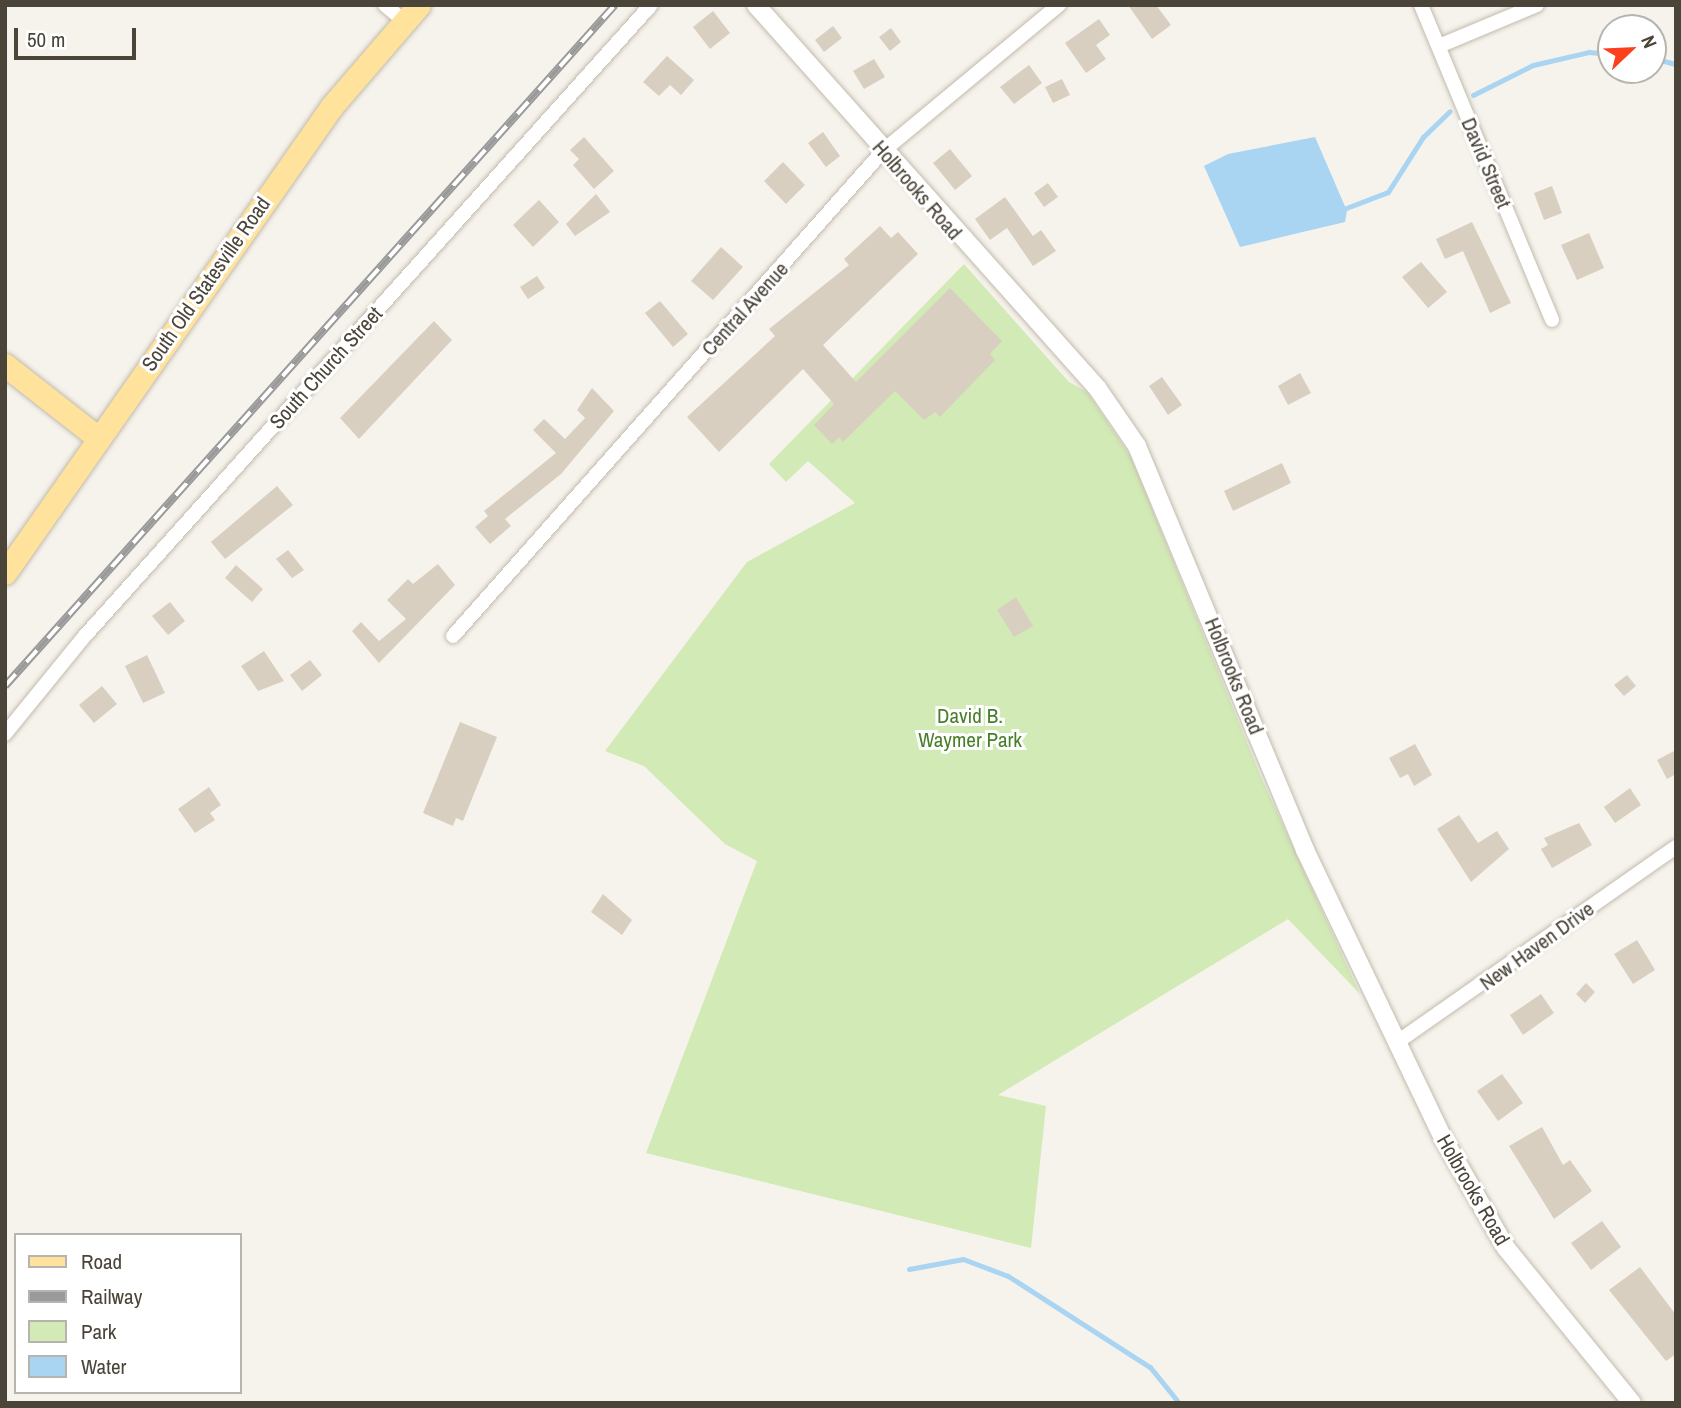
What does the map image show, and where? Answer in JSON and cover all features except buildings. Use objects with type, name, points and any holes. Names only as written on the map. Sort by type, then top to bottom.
[{"type":"main road","name":"South Old Statesville Road","points":[[5,572],[332,106],[411,13]]},
{"type":"main road","points":[[5,365],[97,438]]},
{"type":"street","points":[[385,5],[411,13]]},
{"type":"street","name":"South Church Street","points":[[5,734],[83,638],[651,5]]},
{"type":"street","name":"Holbrooks Road","points":[[756,5],[883,151],[1098,389],[1137,446],[1305,850],[1396,1043],[1506,1248],[1632,1403]]},
{"type":"street","name":"Central Avenue","points":[[453,636],[883,151],[1059,5]]},
{"type":"street","name":"David Street","points":[[1422,5],[1552,320]]},
{"type":"street","points":[[1438,46],[1537,5]]},
{"type":"street","name":"New Haven Drive","points":[[1396,1043],[1676,847]]},
{"type":"green space","name":"David B. Waymer Park","points":[[964,264],[1069,382],[1087,392],[1131,457],[1261,777],[1360,994],[1288,919],[998,1095],[1046,1106],[1031,1248],[646,1153],[757,861],[725,844],[644,766],[605,751],[747,562],[855,503],[808,461],[786,482],[769,464]]},
{"type":"water","points":[[1315,137],[1347,211],[1345,222],[1240,247],[1204,166],[1228,154]]},
{"type":"waterway","points":[[1473,95],[1533,65],[1589,52],[1597,53]]},
{"type":"waterway","points":[[1667,62],[1676,64]]},
{"type":"waterway","points":[[1341,210],[1388,192],[1423,137],[1450,111]]},
{"type":"waterway","points":[[909,1269],[963,1259],[1008,1276],[1150,1367],[1179,1403]]},
{"type":"railway","points":[[5,686],[615,5]]}]
